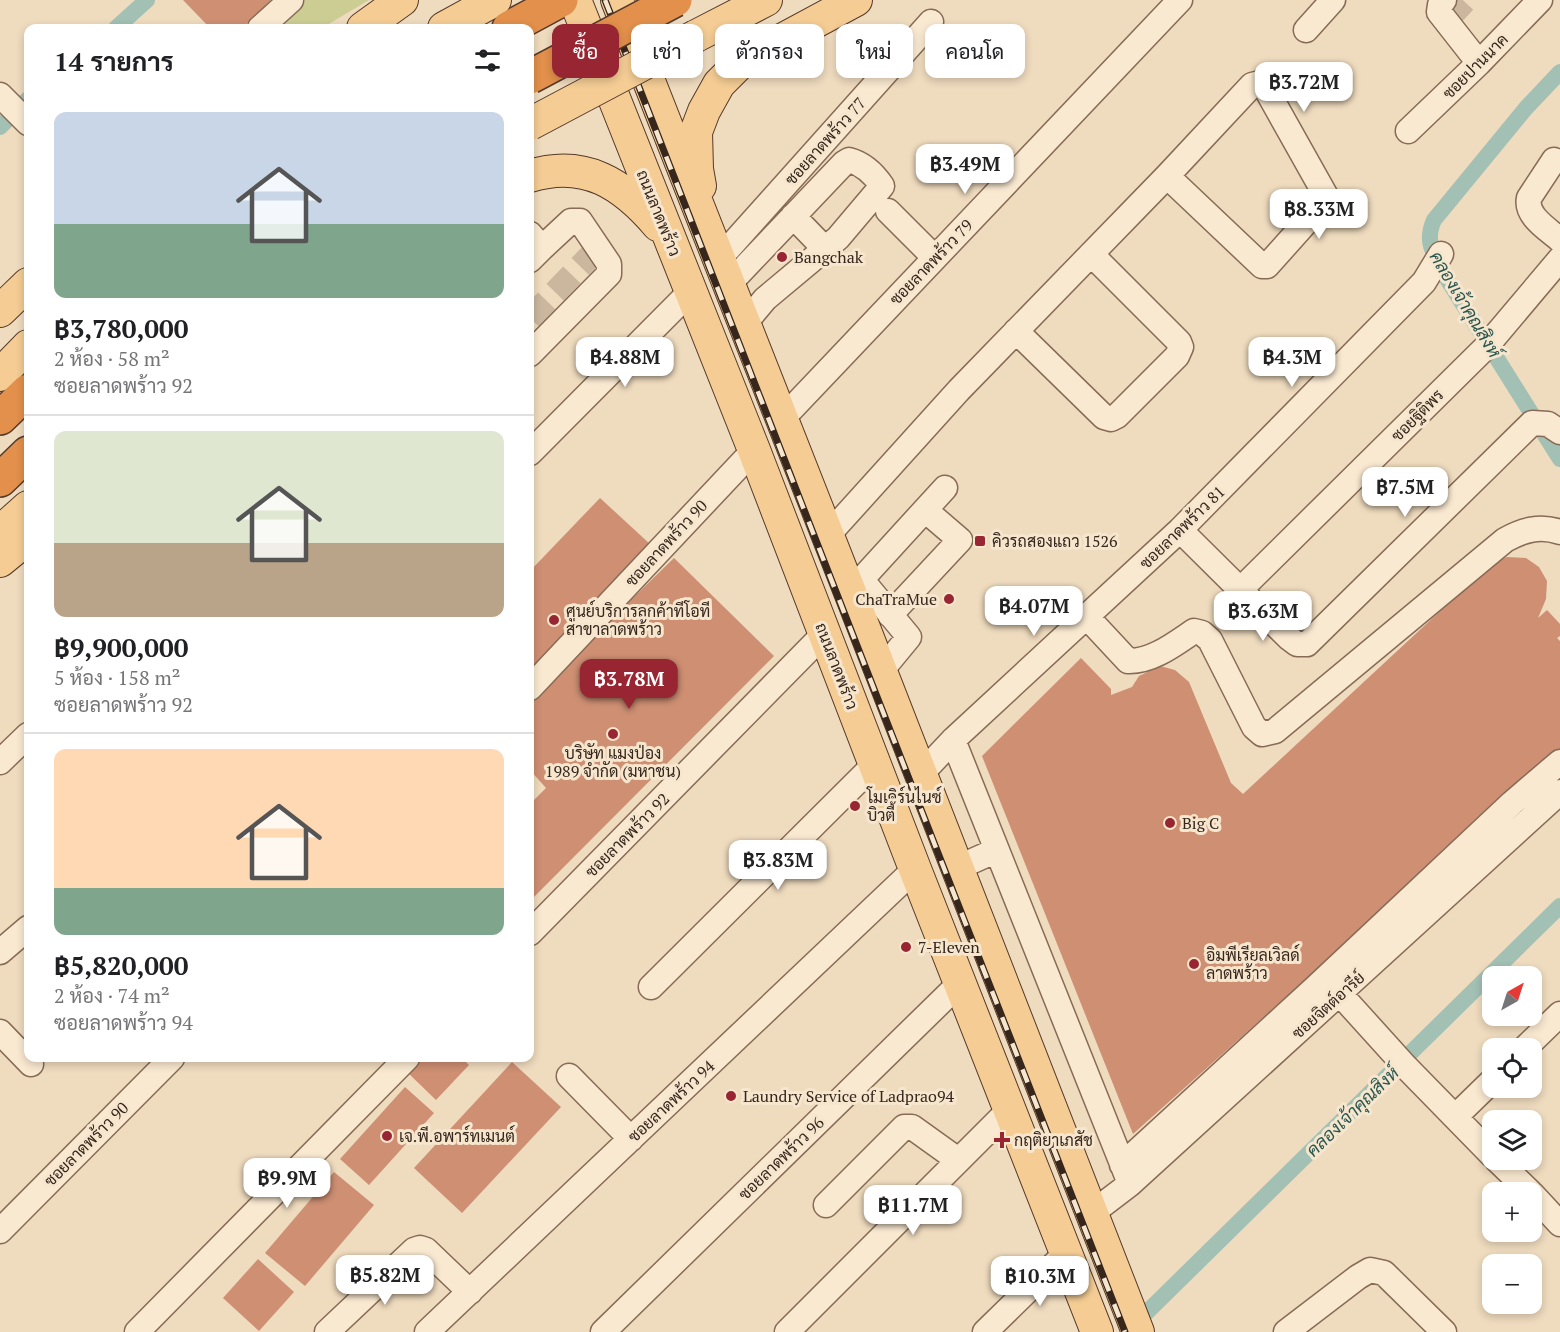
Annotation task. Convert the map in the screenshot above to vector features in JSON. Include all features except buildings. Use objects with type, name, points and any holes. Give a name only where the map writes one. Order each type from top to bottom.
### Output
[{"type":"highway","points":[[534,74],[675,0]]},
{"type":"highway","points":[[520,24],[580,3]]},
{"type":"highway","points":[[0,418],[24,395]]},
{"type":"highway","points":[[0,480],[24,457]]},
{"type":"main road","points":[[369,24],[402,0]]},
{"type":"main road","points":[[451,24],[495,0]]},
{"type":"main road","points":[[617,0],[631,36]]},
{"type":"main road","points":[[534,122],[766,0]]},
{"type":"main road","points":[[856,0],[741,62],[719,84],[704,111],[696,132],[697,170],[745,323],[828,535],[855,585],[880,671],[1138,1332]]},
{"type":"main road","name":"ถนนลาดพร้าว","points":[[580,3],[587,24]]},
{"type":"main road","name":"ถนนลาดพร้าว","points":[[606,78],[754,450],[874,764],[1097,1332]]},
{"type":"main road","points":[[648,78],[726,260]]},
{"type":"main road","points":[[534,175],[562,171],[599,177],[633,198],[668,237]]},
{"type":"main road","points":[[0,311],[24,288]]},
{"type":"main road","points":[[0,375],[24,350]]},
{"type":"main road","points":[[0,532],[24,511]]},
{"type":"main road","points":[[0,561],[24,541]]},
{"type":"street","points":[[264,24],[291,0]]},
{"type":"street","name":"ซอยลาดพร้าว 79","points":[[782,419],[1180,0]]},
{"type":"street","points":[[1306,30],[1333,0]]},
{"type":"street","points":[[1444,0],[1438,12],[1479,63]]},
{"type":"street","name":"ซอยปานนาค","points":[[1408,131],[1540,0]]},
{"type":"street","name":"ซอยลาดพร้าว 77","points":[[726,260],[931,22]]},
{"type":"street","points":[[828,535],[959,390],[1252,85],[1260,83],[1266,88],[1326,196],[1326,200],[1267,266],[1262,267],[1167,176]]},
{"type":"street","points":[[745,323],[765,299],[838,238],[882,186],[876,177],[859,163],[849,160],[793,216],[726,260],[765,299]]},
{"type":"street","points":[[1554,160],[1529,198],[1527,205],[1530,213],[1560,240]]},
{"type":"street","points":[[888,211],[935,258]]},
{"type":"street","points":[[793,216],[825,249]]},
{"type":"street","points":[[534,247],[571,221],[580,221],[609,264],[610,270],[609,274],[534,350]]},
{"type":"street","points":[[1016,331],[1104,417],[1111,419],[1117,416],[1177,356],[1181,347],[1179,342],[1091,254]]},
{"type":"street","name":"ซอยฐิติพร","points":[[1241,589],[1490,343],[1560,259]]},
{"type":"street","name":"ซอยลาดพร้าว 81","points":[[920,775],[953,740],[1180,530],[1356,354],[1424,282],[1437,261]]},
{"type":"street","points":[[534,449],[690,292]]},
{"type":"street","points":[[1180,530],[1288,638],[1298,645],[1307,644],[1547,426]]},
{"type":"street","name":"ซอยลาดพร้าว 90","points":[[534,684],[754,450]]},
{"type":"street","points":[[880,671],[909,638],[890,615],[855,585],[945,488]]},
{"type":"street","points":[[890,615],[960,540],[925,510]]},
{"type":"street","points":[[1087,617],[1128,661],[1141,660],[1167,649],[1194,631],[1202,633],[1210,640],[1254,727],[1262,734],[1275,731],[1505,540],[1520,532],[1536,528],[1560,532]]},
{"type":"street","name":"ซอยลาดพร้าว 92","points":[[534,929],[825,633]]},
{"type":"street","points":[[0,762],[24,739]]},
{"type":"street","points":[[953,740],[1126,1174],[1315,988],[1503,811],[1560,762]]},
{"type":"street","points":[[651,987],[874,764]]},
{"type":"street","name":"ซอยจิตต์อารีย์","points":[[1092,1213],[1126,1174],[1340,994],[1560,792]]},
{"type":"street","points":[[957,868],[997,850]]},
{"type":"street","name":"ซอยลาดพร้าว 94","points":[[427,1332],[915,869]]},
{"type":"street","points":[[0,952],[24,931]]},
{"type":"street","name":"ซอยลาดพร้าว 96","points":[[603,1332],[960,983]]},
{"type":"street","points":[[1340,994],[1482,1145]]},
{"type":"street","points":[[1535,1038],[1560,1014]]},
{"type":"street","points":[[0,1032],[24,1057]]},
{"type":"street","name":"ซอยลาดพร้าว 90","points":[[0,1231],[168,1062]]},
{"type":"street","points":[[137,1332],[403,1062]]},
{"type":"street","points":[[569,1076],[631,1139]]},
{"type":"street","points":[[1455,1117],[1482,1091]]},
{"type":"street","points":[[787,1332],[1010,1110]]},
{"type":"street","points":[[826,1205],[904,1127],[912,1127],[958,1160]]},
{"type":"street","points":[[1507,1170],[1520,1182]]},
{"type":"street","points":[[1542,1202],[1558,1216]]},
{"type":"street","points":[[327,1332],[414,1250],[420,1248],[426,1250],[470,1292]]},
{"type":"street","points":[[985,1332],[1066,1253]]},
{"type":"street","points":[[1286,1332],[1370,1270],[1384,1273],[1444,1332]]},
{"type":"green space","points":[[305,0],[369,0],[329,24],[284,24]]},
{"type":"waterway","points":[[120,24],[147,0]]},
{"type":"waterway","name":"คลองเจ้าคุณสิงห์","points":[[1560,72],[1526,108],[1434,220],[1430,235],[1434,254],[1444,274],[1560,459]]},
{"type":"waterway","points":[[0,127],[24,103]]},
{"type":"waterway","name":"คลองเจ้าคุณสิงห์","points":[[1144,1315],[1560,906]]},
{"type":"tunnel","points":[[1448,19],[1466,0]]},
{"type":"tunnel","points":[[534,314],[598,248]]},
{"type":"railway","points":[[605,0],[1125,1332]]},
{"type":"place","name":"Bangchak","points":[[782,257]]},
{"type":"place","name":"คิวรถสองแถว 1526","points":[[980,541]]},
{"type":"place","name":"ChaTraMue","points":[[949,599]]},
{"type":"place","name":"ศูนย์บริการลูกค้าทีโอที สาขาลาดพร้าว","points":[[554,620]]},
{"type":"place","name":"บริษัท แมงป่อง 1989 จำกัด (มหาชน)","points":[[613,734]]},
{"type":"place","name":"โมเดิร์นไนซ์ บิวตี้","points":[[855,806]]},
{"type":"place","name":"Big C","points":[[1170,823]]},
{"type":"place","name":"7-Eleven","points":[[906,947]]},
{"type":"place","name":"อิมพีเรียลเวิลด์ ลาดพร้าว","points":[[1194,964]]},
{"type":"place","name":"Laundry Service of Ladprao94","points":[[731,1096]]},
{"type":"place","name":"เจ.พี.อพาร์ทเมนต์","points":[[387,1136]]},
{"type":"place","name":"กฤติยาเภสัช","points":[[1002,1140]]}]
